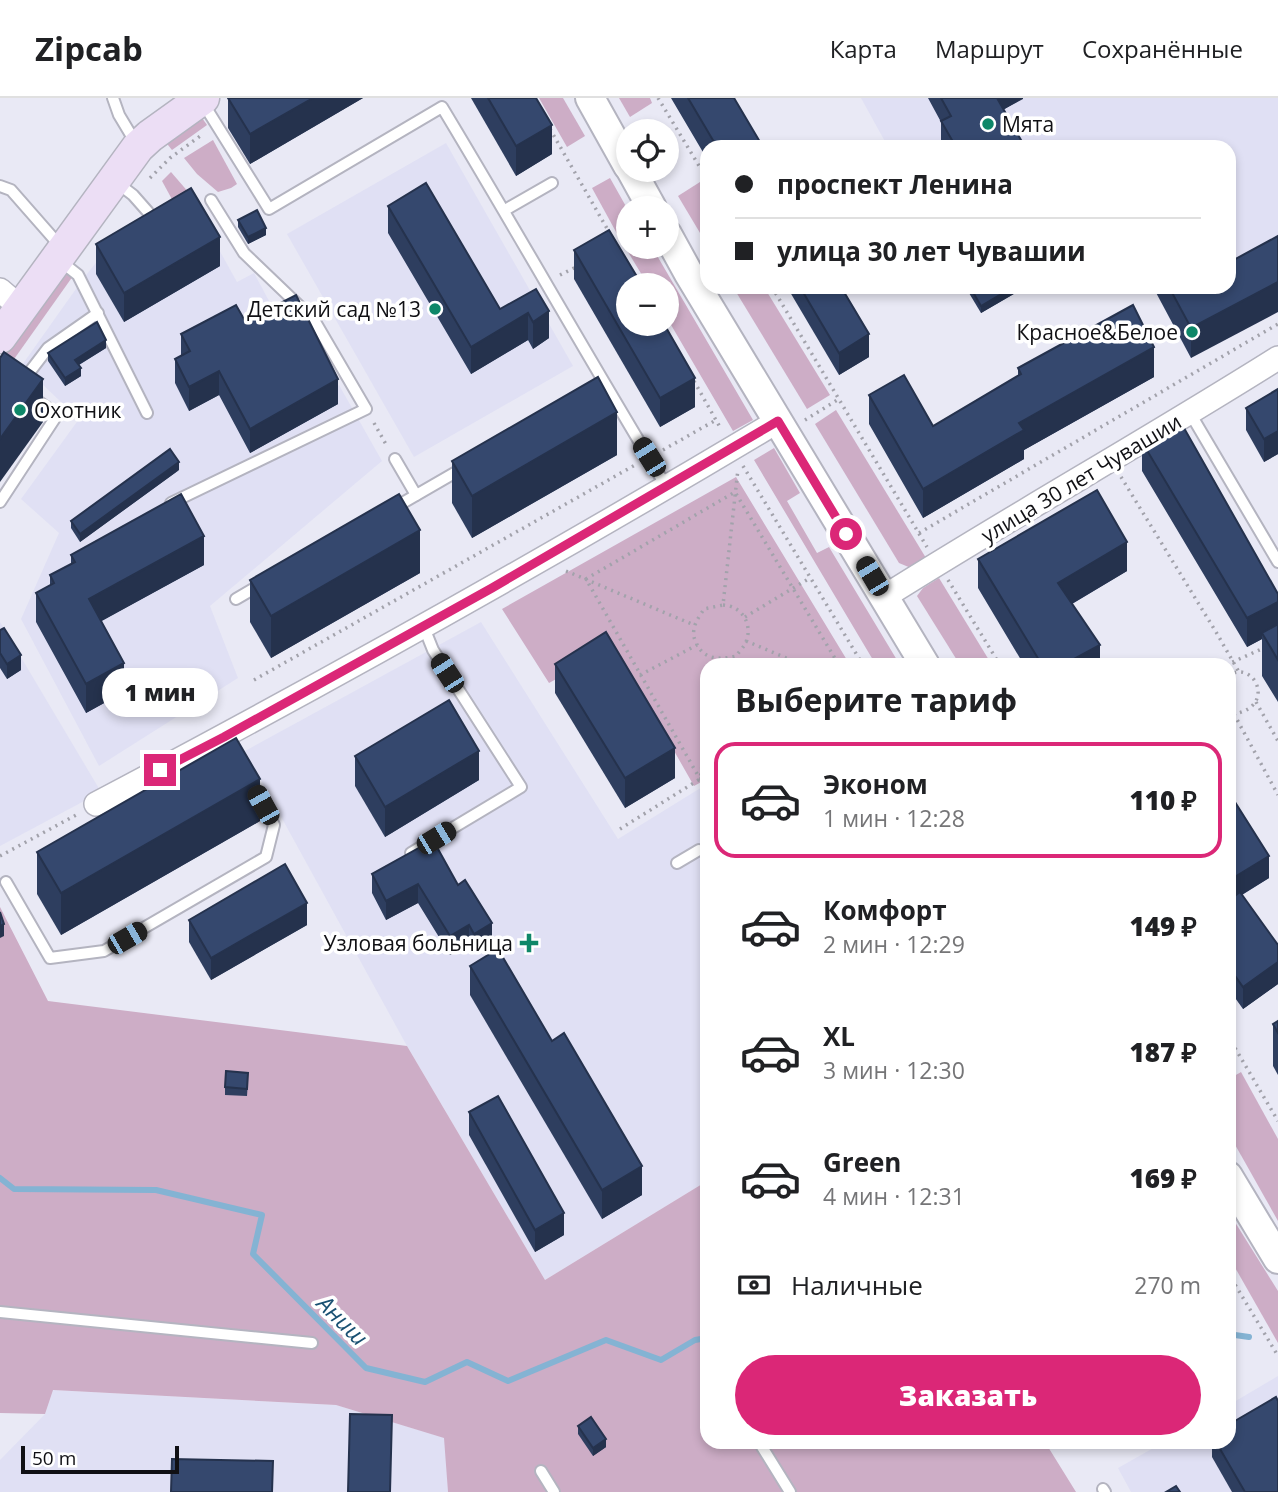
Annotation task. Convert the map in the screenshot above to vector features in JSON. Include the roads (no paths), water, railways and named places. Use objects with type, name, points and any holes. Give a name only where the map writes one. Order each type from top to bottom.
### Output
[{"type":"main road","points":[[0,337],[10,299],[60,254],[125,164],[150,136],[202,99]]},
{"type":"street","points":[[590,98],[616,145]]},
{"type":"street","points":[[679,254],[700,290]]},
{"type":"street","points":[[703,294],[921,658]]},
{"type":"street","name":"улица 30 лет Чувашии","points":[[884,597],[1278,358]]},
{"type":"street","points":[[96,804],[227,742],[423,625],[527,568],[778,421]]},
{"type":"street","points":[[1236,1189],[1278,1259]]},
{"type":"lane","points":[[113,98],[119,115],[125,164],[133,195],[148,212]]},
{"type":"lane","points":[[202,99],[269,209],[442,107],[505,210],[605,387],[666,486]]},
{"type":"lane","points":[[505,210],[552,183]]},
{"type":"lane","points":[[0,186],[11,190],[78,275],[147,413]]},
{"type":"lane","points":[[158,510],[366,409],[314,320],[244,253],[211,200]]},
{"type":"lane","points":[[0,502],[57,415],[16,385],[48,348],[98,313]]},
{"type":"lane","points":[[593,393],[605,387]]},
{"type":"lane","points":[[1191,413],[1278,562]]},
{"type":"lane","points":[[395,459],[416,495]]},
{"type":"lane","points":[[381,515],[475,461]]},
{"type":"lane","points":[[236,599],[265,582]]},
{"type":"lane","points":[[407,856],[521,787],[433,650],[423,625]]},
{"type":"lane","points":[[6,882],[50,958],[104,951],[266,856],[274,825],[249,780]]},
{"type":"lane","points":[[677,863],[699,850]]},
{"type":"lane","points":[[0,1312],[312,1343]]},
{"type":"lane","points":[[763,1449],[790,1492]]},
{"type":"lane","points":[[541,1471],[554,1492]]},
{"type":"waterway","name":"Аниш","points":[[0,1178],[14,1189],[156,1190],[262,1215],[253,1254],[366,1368],[425,1382],[467,1362],[508,1381],[606,1340],[661,1360],[700,1339]]},
{"type":"waterway","name":"Аниш","points":[[1236,1335],[1249,1337]]},
{"type":"place","name":"Мята","points":[[988,124]]},
{"type":"place","name":"Детский сад №13","points":[[435,309]]},
{"type":"place","name":"Красное&Белое","points":[[1192,332]]},
{"type":"place","name":"Охотник","points":[[20,410]]},
{"type":"place","name":"Узловая больница","points":[[529,943]]}]
